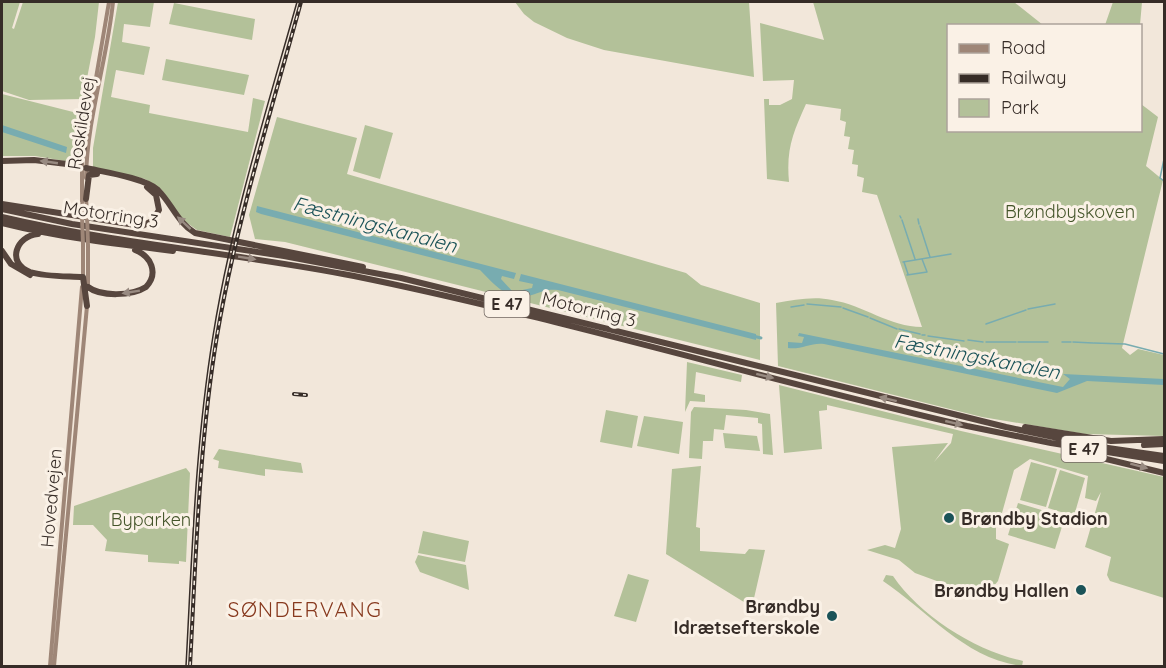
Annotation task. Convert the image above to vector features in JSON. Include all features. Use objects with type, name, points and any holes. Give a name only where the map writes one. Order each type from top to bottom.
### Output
[{"type":"highway","points":[[2,161],[34,160],[75,165],[80,163],[84,147]]},
{"type":"highway","points":[[84,171],[139,181],[156,188],[182,223],[201,234],[328,258],[401,278]]},
{"type":"highway","points":[[2,204],[132,226],[147,225],[159,210],[156,195],[146,187],[96,174],[89,176],[86,199]]},
{"type":"highway","name":"Motorring 3","points":[[2,209],[72,224],[274,255],[401,278],[926,408],[1052,437],[1164,456]]},
{"type":"highway","name":"Motorring 3","points":[[2,217],[71,231],[334,273],[458,298],[1004,434],[1164,461]]},
{"type":"highway","points":[[2,223],[53,235],[120,246],[209,252]]},
{"type":"highway","points":[[53,235],[36,234],[22,239],[15,251],[18,261],[25,269],[37,274],[84,282],[94,291],[124,293],[141,290],[150,282],[153,270],[148,258],[140,252],[120,246]]},
{"type":"highway","points":[[2,251],[11,264],[27,274],[84,282]]},
{"type":"highway","points":[[84,282],[87,306]]},
{"type":"highway","points":[[926,408],[1111,441],[1164,439]]},
{"type":"highway","points":[[1004,434],[1164,473]]},
{"type":"highway","points":[[1052,437],[1126,445],[1164,444]]},
{"type":"main road","name":"Roskildevej","points":[[79,331],[84,282],[84,147],[109,2]]},
{"type":"main road","name":"Roskildevej","points":[[84,214],[86,199],[84,171],[107,51],[113,2]]},
{"type":"main road","name":"Roskildevej","points":[[79,393],[87,306],[84,282],[85,245]]},
{"type":"main road","name":"Hovedvejen","points":[[52,666],[79,331]]},
{"type":"main road","name":"Hovedvejen","points":[[52,666],[79,393]]},
{"type":"green space","points":[[2,2],[20,2],[12,28],[14,29],[23,2],[99,2],[83,99],[29,100],[2,91]]},
{"type":"green space","points":[[118,2],[154,2],[150,27],[124,24],[122,42],[150,47],[144,75],[116,70],[111,97],[150,105],[149,113],[248,132],[253,98],[265,101],[230,237],[197,230],[180,218],[162,190],[145,179],[93,167],[93,148]]},
{"type":"green space","points":[[515,2],[749,2],[754,77],[604,50],[567,38],[534,22]]},
{"type":"green space","name":"Brøndbyskoven","points":[[813,2],[1014,2],[1042,24],[947,24],[947,132],[1142,132],[1142,105],[1158,117],[1146,166],[1163,180],[1122,348],[1130,355],[1138,349],[1164,355],[1164,436],[1085,434],[982,417],[778,366],[776,303],[811,298],[832,300],[855,306],[888,320],[922,327],[877,195],[862,192],[864,178],[857,176],[858,165],[852,164],[854,150],[848,149],[850,137],[844,136],[846,122],[840,120],[841,109],[806,104],[792,142],[789,182],[767,179],[764,99],[769,99],[769,105],[780,105],[792,99],[794,80],[763,81],[760,23],[824,40]]},
{"type":"green space","points":[[1113,2],[1142,2],[1140,24],[1105,24]]},
{"type":"green space","points":[[174,3],[255,19],[252,40],[169,24]]},
{"type":"green space","points":[[166,59],[249,75],[244,95],[162,80]]},
{"type":"green space","points":[[2,94],[85,115],[77,163],[35,156],[2,156]]},
{"type":"green space","points":[[277,117],[357,138],[347,174],[686,273],[701,285],[760,303],[760,360],[285,242],[255,239],[249,215]]},
{"type":"green space","points":[[365,125],[393,133],[380,179],[353,171]]},
{"type":"green space","points":[[687,362],[742,375],[741,382],[696,372],[694,393],[705,395],[705,402],[690,401],[685,412]]},
{"type":"green space","points":[[779,385],[961,431],[1164,477],[1164,598],[1110,581],[1107,575],[1111,557],[1085,547],[1101,492],[1096,501],[1085,498],[1088,476],[1030,459],[1014,470],[1002,513],[996,524],[996,539],[1009,544],[998,581],[989,592],[972,594],[915,573],[899,560],[867,550],[885,545],[895,548],[901,529],[892,447],[948,443],[934,462],[951,443],[953,434],[827,405],[827,410],[819,411],[822,449],[784,453]]},
{"type":"green space","points":[[694,407],[770,414],[773,455],[763,454],[762,424],[758,423],[758,418],[726,415],[724,430],[714,429],[713,441],[703,441],[702,459],[689,458],[691,412]]},
{"type":"green space","points":[[606,410],[638,416],[632,448],[600,442]]},
{"type":"green space","points":[[644,416],[683,422],[679,454],[637,446]]},
{"type":"green space","points":[[723,433],[757,436],[760,451],[725,448]]},
{"type":"green space","points":[[219,449],[301,463],[303,473],[265,469],[265,476],[218,468],[219,461],[213,459]]},
{"type":"green space","points":[[1031,462],[1057,469],[1046,507],[1020,500]]},
{"type":"green space","points":[[701,466],[696,527],[700,528],[700,551],[745,554],[749,549],[765,550],[752,607],[666,554],[672,469]]},
{"type":"green space","name":"Byparken","points":[[186,468],[190,473],[186,562],[179,561],[179,564],[148,562],[148,555],[105,551],[107,540],[93,525],[73,525],[74,506]]},
{"type":"green space","points":[[1060,470],[1085,478],[1074,516],[1048,508]]},
{"type":"green space","points":[[1018,503],[1065,517],[1055,549],[1008,535]]},
{"type":"green space","points":[[423,531],[469,541],[465,562],[418,553]]},
{"type":"green space","points":[[418,555],[466,565],[469,590],[420,572],[415,562]]},
{"type":"green space","points":[[628,574],[649,580],[636,622],[614,616]]},
{"type":"green space","points":[[886,575],[893,576],[918,605],[951,630],[987,649],[1023,661],[1022,666],[1002,662],[965,644],[883,581]]},
{"type":"water","points":[[2,125],[67,147],[66,153],[2,132]]},
{"type":"water","points":[[257,206],[516,273],[514,279],[502,276],[501,279],[513,292],[532,288],[533,284],[519,281],[521,274],[756,334],[756,340],[558,290],[546,290],[518,297],[499,288],[480,270],[261,214],[256,212]]},
{"type":"water","points":[[799,333],[1063,387],[1070,379],[1063,374],[1164,379],[1164,385],[1087,381],[1057,393],[824,344],[788,348],[788,342],[802,343],[804,337],[798,336]]},
{"type":"waterway","points":[[1164,159],[1160,178],[1164,181]]},
{"type":"waterway","points":[[918,219],[919,224]]},
{"type":"waterway","points":[[902,220],[915,259]]},
{"type":"waterway","points":[[920,226],[930,257]]},
{"type":"waterway","points":[[903,262],[951,254]]},
{"type":"waterway","points":[[907,275],[927,272],[922,259]]},
{"type":"waterway","points":[[904,262],[908,274]]},
{"type":"waterway","points":[[807,304],[841,307]]},
{"type":"waterway","points":[[1028,309],[1055,304]]},
{"type":"waterway","points":[[791,307],[804,305]]},
{"type":"waterway","points":[[843,308],[868,317]]},
{"type":"waterway","points":[[986,324],[1026,310]]},
{"type":"waterway","points":[[870,318],[897,329]]},
{"type":"waterway","points":[[899,329],[920,334]]},
{"type":"waterway","name":"Fæstningskanalen","points":[[753,336],[761,338]]},
{"type":"waterway","points":[[928,336],[964,341]]},
{"type":"waterway","points":[[968,340],[983,342]]},
{"type":"waterway","points":[[986,342],[1016,342]]},
{"type":"waterway","points":[[1018,342],[1048,342]]},
{"type":"waterway","points":[[1062,342],[1071,342]]},
{"type":"waterway","points":[[1073,342],[1093,343]]},
{"type":"waterway","points":[[1094,343],[1125,344],[1164,354]]},
{"type":"tram line","points":[[186,666],[198,460],[213,336],[239,210],[297,2]]},
{"type":"railway","points":[[190,666],[202,459],[217,336],[244,210],[301,2]]},
{"type":"railway","points":[[294,394],[306,395]]},
{"type":"place","name":"Brøndby Stadion","points":[[949,518]]},
{"type":"place","name":"Brøndby Hallen","points":[[1081,590]]},
{"type":"place","name":"Brøndby Idrætsefterskole","points":[[832,616]]},
{"type":"district","name":"SØNDERVANG","points":[[305,609]]}]
